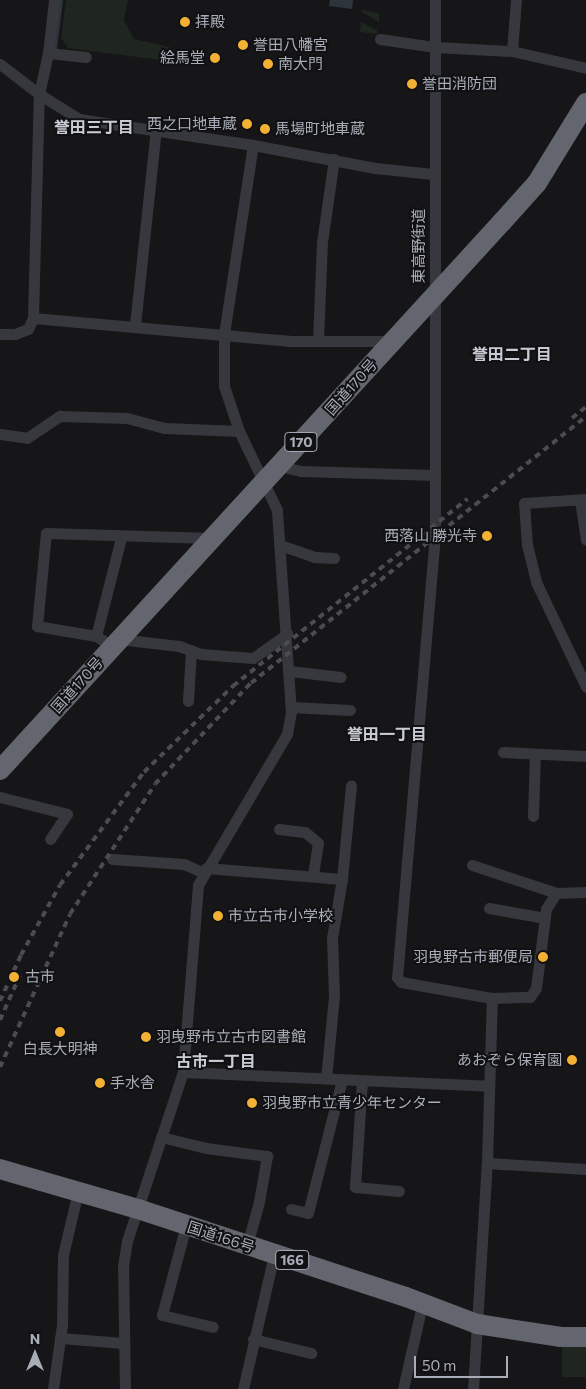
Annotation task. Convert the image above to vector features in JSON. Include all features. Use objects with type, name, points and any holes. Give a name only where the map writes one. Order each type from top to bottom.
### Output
[{"type":"highway","name":"国道170号","points":[[0,770],[109,640],[212,538],[265,482],[537,183],[586,102]]},
{"type":"highway","name":"国道166号","points":[[0,1169],[138,1209],[477,1324],[561,1337],[586,1337]]},
{"type":"street","points":[[0,334],[15,334],[28,329],[33,318],[39,94],[48,53],[54,0]]},
{"type":"street","name":"東高野街道","points":[[435,0],[433,174],[435,535],[397,977],[401,982],[492,998],[530,998],[536,988],[545,918]]},
{"type":"street","points":[[512,51],[516,0]]},
{"type":"street","points":[[380,39],[435,47],[512,51],[586,68]]},
{"type":"street","points":[[48,53],[86,56]]},
{"type":"street","points":[[0,64],[39,94],[79,119],[253,145],[375,168],[433,174]]},
{"type":"street","points":[[135,326],[156,130]]},
{"type":"street","points":[[125,1389],[122,1266],[138,1209],[183,1072],[198,885],[288,734],[291,707],[277,510],[239,431],[224,386],[224,334],[253,145]]},
{"type":"street","points":[[318,341],[322,242],[334,159]]},
{"type":"street","points":[[33,318],[318,341],[392,341]]},
{"type":"street","points":[[0,434],[26,438],[60,416],[127,418],[165,428],[239,431]]},
{"type":"street","points":[[279,466],[301,471],[435,475]]},
{"type":"street","points":[[586,540],[583,499],[524,503],[527,545],[536,582],[586,687]]},
{"type":"street","points":[[212,538],[126,535],[121,538],[46,533],[37,626],[109,640],[179,646],[192,650],[254,658],[287,634]]},
{"type":"street","points":[[109,640],[121,538]]},
{"type":"street","points":[[280,545],[314,557],[334,558]]},
{"type":"street","points":[[188,701],[192,650]]},
{"type":"street","points":[[574,661],[586,657]]},
{"type":"street","points":[[290,672],[341,677]]},
{"type":"street","points":[[291,707],[350,710]]},
{"type":"street","points":[[503,752],[586,756]]},
{"type":"street","points":[[533,816],[535,754]]},
{"type":"street","points":[[326,1079],[334,996],[332,938],[342,879],[350,785]]},
{"type":"street","points":[[0,797],[66,814],[50,839]]},
{"type":"street","points":[[279,829],[305,832],[318,843],[313,876]]},
{"type":"street","points":[[112,859],[184,864],[205,871],[342,879]]},
{"type":"street","points":[[472,865],[556,893],[586,892]]},
{"type":"street","points":[[489,908],[545,918],[546,909],[556,893]]},
{"type":"street","points":[[473,1389],[487,1163],[492,998]]},
{"type":"street","points":[[183,1072],[488,1086]]},
{"type":"street","points":[[291,1209],[308,1214],[342,1080]]},
{"type":"street","points":[[362,1081],[355,1187],[399,1190]]},
{"type":"street","points":[[162,1137],[206,1148],[267,1156],[259,1202],[247,1245]]},
{"type":"street","points":[[487,1163],[586,1169]]},
{"type":"street","points":[[53,1389],[60,1338],[63,1255],[78,1191]]},
{"type":"street","points":[[186,1225],[162,1315],[213,1327]]},
{"type":"street","points":[[243,1389],[274,1254]]},
{"type":"street","points":[[403,1389],[422,1305]]},
{"type":"street","points":[[60,1338],[123,1343]]},
{"type":"street","points":[[253,1339],[310,1353]]},
{"type":"shaded area","points":[[66,0],[128,0],[124,20],[134,39],[169,47],[172,49],[171,58],[168,61],[68,48],[61,38]]},
{"type":"shaded area","points":[[330,0],[353,0],[352,9],[329,6]]},
{"type":"shaded area","points":[[362,10],[379,13],[379,22],[362,12]]},
{"type":"shaded area","points":[[361,22],[377,30],[377,34],[360,32]]},
{"type":"shaded area","points":[[562,1341],[586,1341],[586,1377],[562,1377]]},
{"type":"waterway","points":[[55,49],[61,0]]},
{"type":"railway","points":[[572,418],[586,407]]},
{"type":"railway","points":[[0,1067],[70,914],[155,784],[251,683],[586,417]]},
{"type":"railway","points":[[0,1001],[21,955],[60,885],[144,772],[233,686],[467,499]]},
{"type":"railway","points":[[0,1020],[20,975]]},
{"type":"place","name":"拝殿","points":[[185,22]]},
{"type":"place","name":"誉田八幡宮","points":[[243,45]]},
{"type":"place","name":"絵馬堂","points":[[215,58]]},
{"type":"place","name":"南大門","points":[[268,64]]},
{"type":"place","name":"誉田消防団","points":[[412,84]]},
{"type":"place","name":"西之口地車蔵","points":[[247,124]]},
{"type":"place","name":"馬場町地車蔵","points":[[265,129]]},
{"type":"place","name":"西落山 勝光寺","points":[[487,536]]},
{"type":"place","name":"市立古市小学校","points":[[218,916]]},
{"type":"place","name":"羽曳野古市郵便局","points":[[543,957]]},
{"type":"place","name":"古市","points":[[14,977]]},
{"type":"place","name":"白長大明神","points":[[60,1032]]},
{"type":"place","name":"羽曳野市立古市図書館","points":[[146,1037]]},
{"type":"place","name":"あおぞら保育園","points":[[572,1060]]},
{"type":"place","name":"手水舎","points":[[100,1083]]},
{"type":"place","name":"羽曳野市立青少年センター","points":[[252,1103]]},
{"type":"district","name":"誉田三丁目","points":[[94,127]]},
{"type":"district","name":"誉田二丁目","points":[[512,354]]},
{"type":"district","name":"誉田一丁目","points":[[387,734]]},
{"type":"district","name":"古市一丁目","points":[[216,1061]]}]
